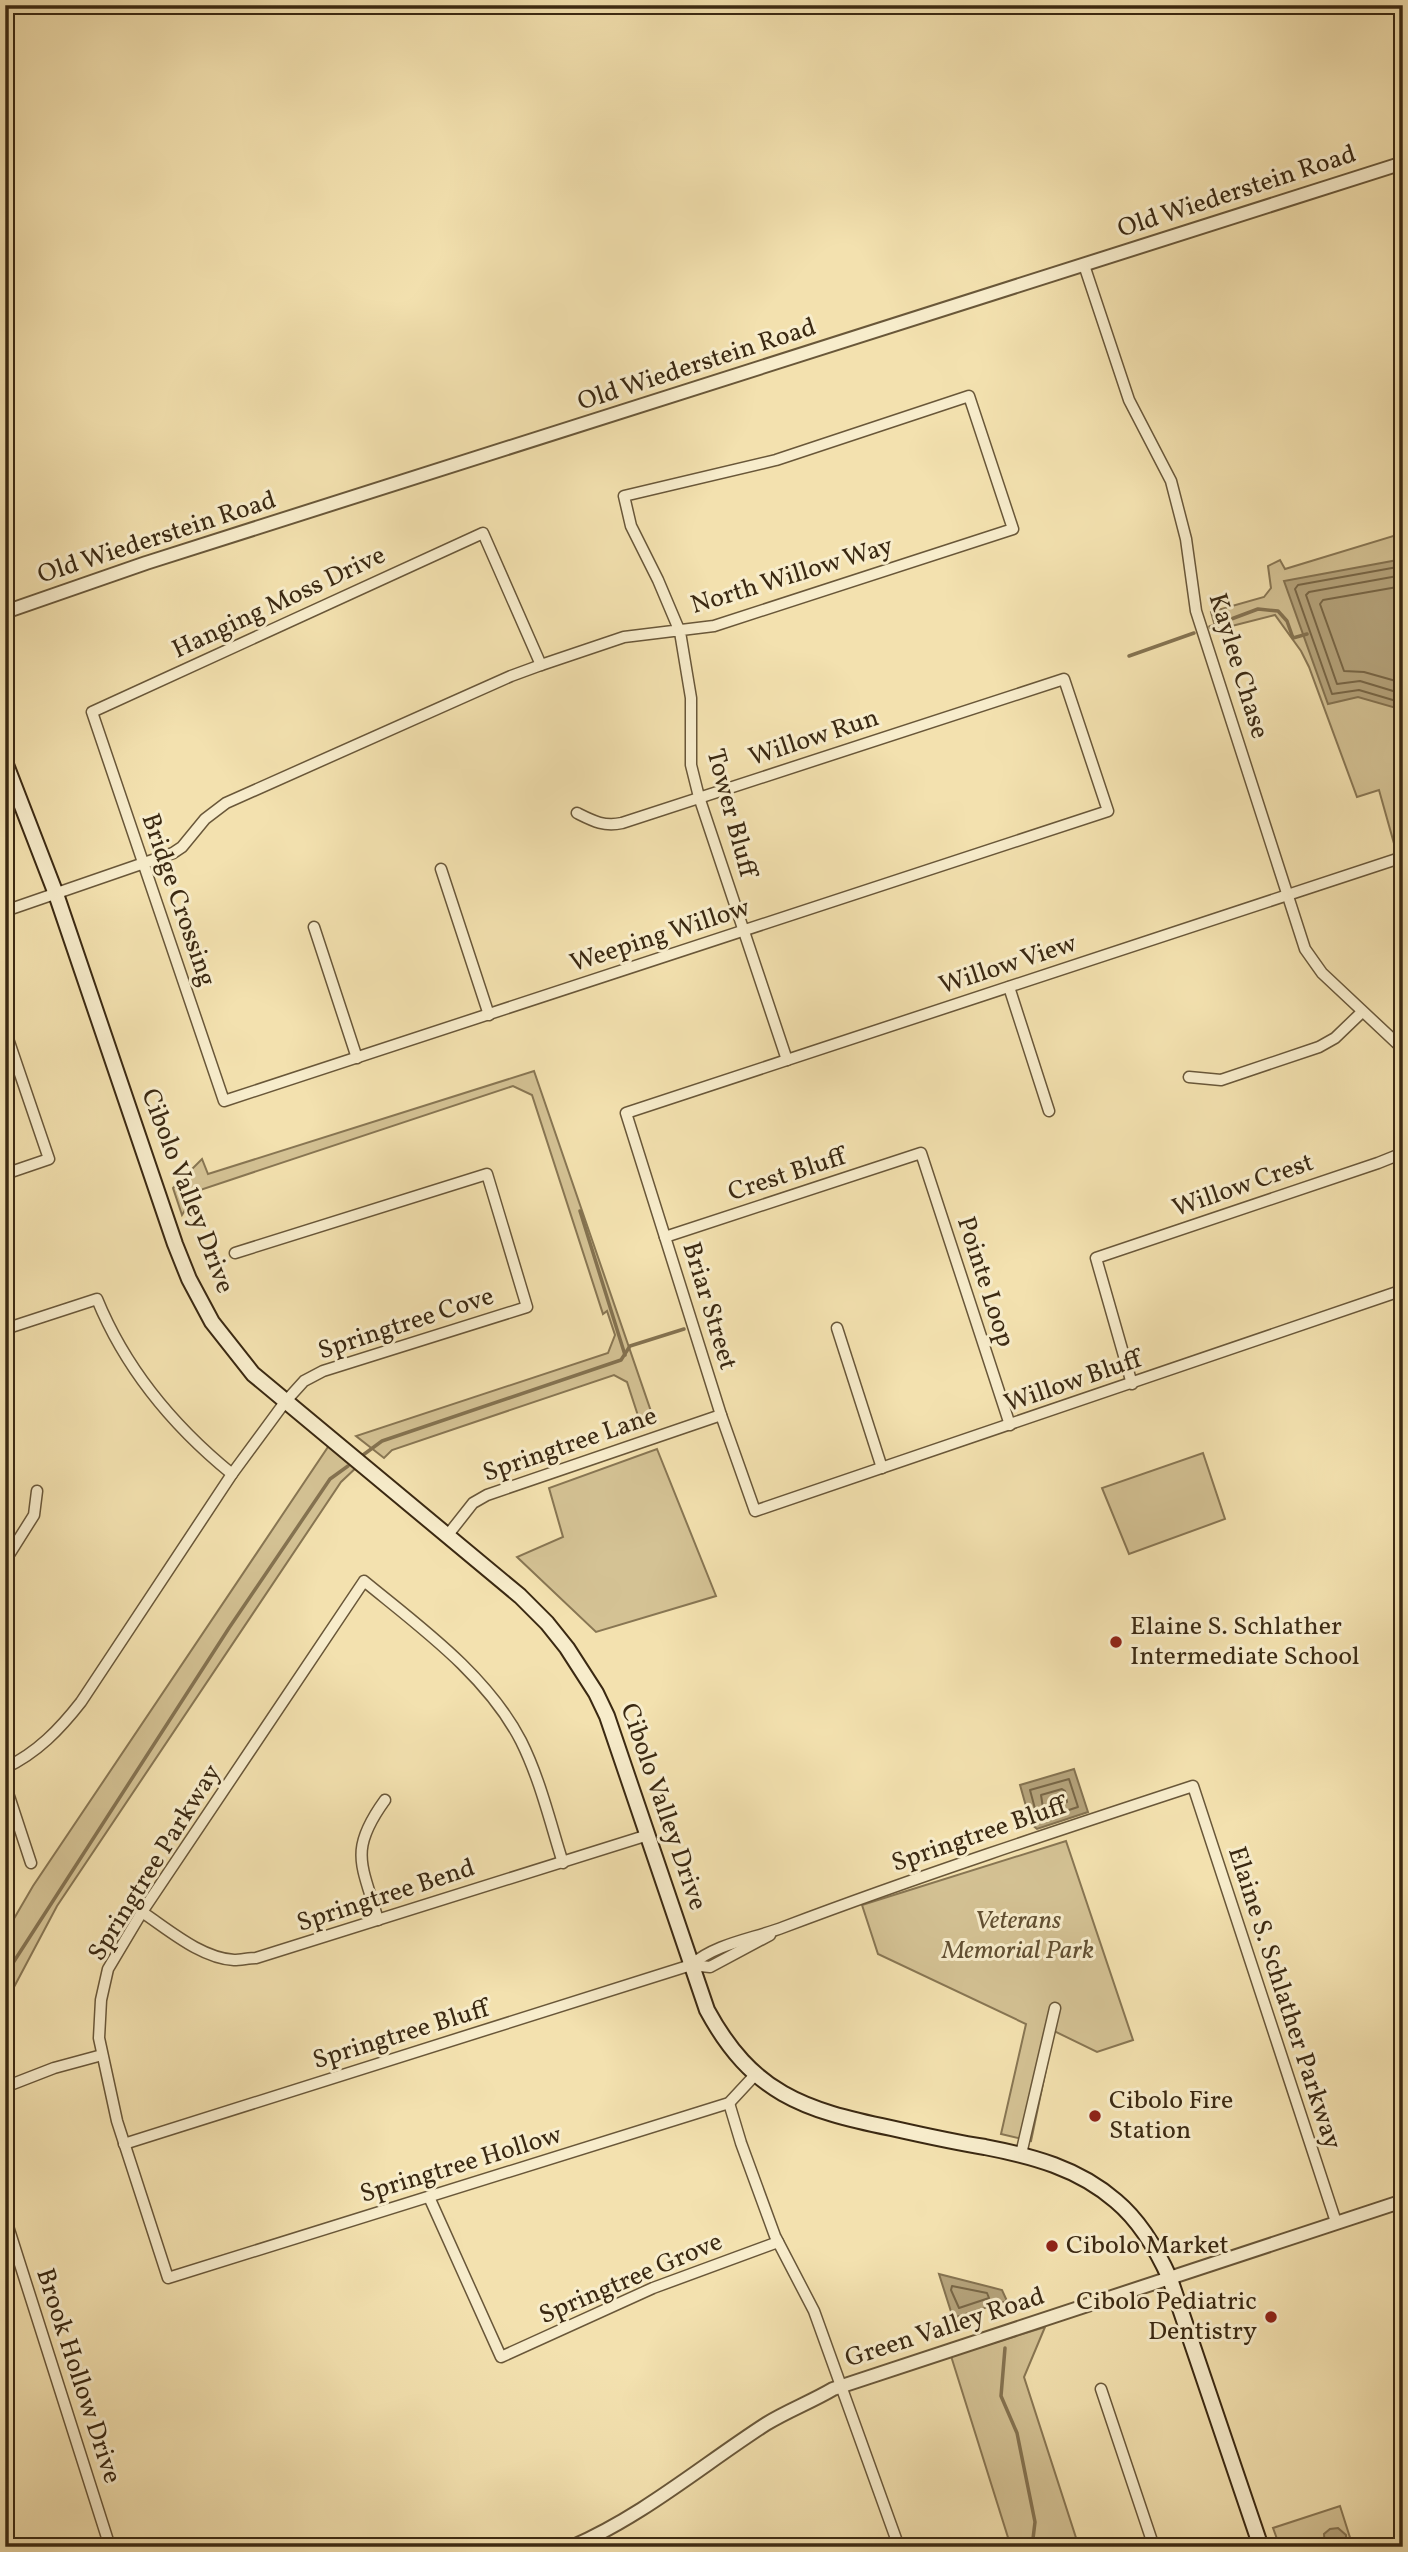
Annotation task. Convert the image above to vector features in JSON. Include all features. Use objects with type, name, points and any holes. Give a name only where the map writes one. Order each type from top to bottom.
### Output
[{"type":"main road","name":"Cibolo Valley Drive","points":[[5,762],[56,894],[189,1279],[212,1322],[253,1374],[529,1605],[547,1623],[583,1670],[616,1738],[707,2010],[718,2030],[755,2075],[786,2097],[813,2110],[845,2119],[1021,2154],[1056,2165],[1077,2175],[1118,2202],[1156,2249],[1170,2279],[1261,2547]]},
{"type":"street","name":"Old Wiederstein Road","points":[[5,612],[146,563],[1403,163]]},
{"type":"street","name":"Kaylee Chase","points":[[1084,265],[1129,400],[1171,481],[1184,528],[1199,621],[1306,948],[1313,962],[1403,1049]]},
{"type":"street","name":"North Willow Way","points":[[5,911],[173,853],[226,803],[511,676],[624,637],[714,626],[1013,529],[970,396],[776,460],[624,496]]},
{"type":"street","name":"Tower Bluff","points":[[624,496],[632,526],[680,632],[691,698],[691,765],[699,797],[787,1060]]},
{"type":"street","name":"Hanging Moss Drive","points":[[92,712],[483,533],[541,665]]},
{"type":"street","name":"Willow Run","points":[[577,813],[596,823],[611,825],[1064,679],[1108,811]]},
{"type":"street","name":"Bridge Crossing","points":[[92,712],[225,1101]]},
{"type":"street","name":"Weeping Willow","points":[[225,1101],[1108,811]]},
{"type":"street","name":"Willow View","points":[[626,1113],[1403,857]]},
{"type":"street","points":[[441,869],[489,1015]]},
{"type":"street","points":[[314,927],[357,1058]]},
{"type":"street","points":[[1009,987],[1049,1111]]},
{"type":"street","points":[[1189,1077],[1220,1080],[1310,1051],[1335,1038],[1362,1012]]},
{"type":"street","points":[[5,1030],[49,1159],[5,1174]]},
{"type":"street","name":"Briar Street","points":[[626,1113],[721,1415],[755,1511]]},
{"type":"street","name":"Crest Bluff","points":[[665,1237],[921,1153]]},
{"type":"street","name":"Pointe Loop","points":[[921,1153],[1010,1425]]},
{"type":"street","name":"Willow Crest","points":[[1132,1384],[1096,1258],[1403,1153]]},
{"type":"street","name":"Springtree Cove","points":[[5,1768],[30,1755],[64,1724],[81,1702],[232,1474],[285,1402],[304,1381],[323,1371],[527,1307],[487,1174],[235,1254]]},
{"type":"street","name":"Willow Bluff","points":[[755,1511],[1403,1290]]},
{"type":"street","points":[[5,1329],[97,1300],[125,1355],[162,1407],[199,1447],[232,1474]]},
{"type":"street","points":[[837,1328],[882,1468]]},
{"type":"street","name":"Springtree Lane","points":[[447,1536],[473,1503],[487,1495],[721,1415]]},
{"type":"street","points":[[5,1561],[34,1515],[37,1491]]},
{"type":"street","name":"Springtree Parkway","points":[[168,2278],[124,2144],[102,2055],[100,2017],[108,1969],[142,1912],[363,1581],[465,1667],[499,1705],[522,1744],[563,1863]]},
{"type":"street","points":[[5,1784],[32,1863]]},
{"type":"street","name":"Springtree Bluff","points":[[124,2144],[691,1965],[710,1968],[760,1943],[780,1929],[852,1900],[1193,1786]]},
{"type":"street","name":"Elaine S. Schlather Parkway","points":[[1193,1786],[1336,2222]]},
{"type":"street","points":[[378,1920],[363,1867],[361,1846],[369,1824],[385,1800]]},
{"type":"street","name":"Springtree Bend","points":[[142,1912],[202,1951],[234,1960],[281,1951],[648,1835]]},
{"type":"street","points":[[1021,2154],[1055,2008]]},
{"type":"street","points":[[5,2087],[54,2068],[102,2055]]},
{"type":"street","name":"Springtree Hollow","points":[[168,2278],[729,2103],[755,2075]]},
{"type":"street","points":[[729,2103],[778,2242],[814,2311],[899,2547]]},
{"type":"street","name":"Springtree Grove","points":[[429,2197],[482,2309],[501,2357],[653,2288],[778,2242]]},
{"type":"street","name":"Green Valley Road","points":[[571,2547],[657,2501],[768,2423],[841,2386],[1403,2201]]},
{"type":"street","name":"Brook Hollow Drive","points":[[5,2217],[110,2547]]},
{"type":"street","points":[[1101,2389],[1154,2547]]},
{"type":"green space","points":[[1403,533],[1403,845],[1395,847],[1379,790],[1357,797],[1309,667],[1275,615],[1216,630],[1211,612],[1264,597],[1271,588],[1268,566],[1280,560],[1285,569]]},
{"type":"green space","points":[[534,1071],[655,1423],[642,1428],[627,1382],[614,1375],[392,1450],[384,1458],[356,1436],[608,1353],[615,1335],[607,1311],[603,1314],[532,1095],[513,1086],[197,1191],[182,1215],[173,1188],[202,1159],[208,1174]]},
{"type":"green space","points":[[332,1441],[360,1464],[341,1482],[57,1906],[5,2004],[5,1934],[33,1886]]},
{"type":"green space","points":[[657,1449],[716,1596],[596,1632],[517,1557],[563,1537],[549,1488]]},
{"type":"green space","points":[[1203,1453],[1225,1519],[1129,1554],[1102,1488]]},
{"type":"green space","name":"Veterans Memorial Park","points":[[1066,1841],[1133,2040],[1097,2052],[1054,2031],[1031,2141],[1001,2134],[1026,2024],[878,1954],[862,1905]]},
{"type":"green space","points":[[1045,2327],[1024,2377],[1079,2547],[1011,2547],[951,2356]]},
{"type":"green space","points":[[1340,2506],[1353,2547],[1280,2547],[1273,2528]]},
{"type":"water","points":[[1403,559],[1403,710],[1358,697],[1328,704],[1284,581]]},
{"type":"water","points":[[1074,1769],[1088,1812],[1037,1829],[1031,1824],[1020,1785]]},
{"type":"water","points":[[939,2274],[1002,2290],[1007,2301],[953,2318]]},
{"type":"water","points":[[1338,2528],[1346,2535],[1346,2546],[1325,2547],[1324,2534],[1330,2529]]},
{"type":"waterway","points":[[1210,627],[1258,609],[1278,611],[1287,621],[1293,638],[1307,634]]},
{"type":"waterway","points":[[1129,656],[1194,633]]},
{"type":"waterway","points":[[580,1211],[625,1355]]},
{"type":"waterway","points":[[363,1455],[382,1441],[621,1360],[630,1346],[684,1329]]},
{"type":"waterway","points":[[5,1971],[11,1966],[229,1628],[330,1479],[348,1466]]},
{"type":"waterway","points":[[988,2303],[994,2311]]},
{"type":"waterway","points":[[1005,2348],[1001,2396],[1017,2433],[1035,2522],[1032,2547]]},
{"type":"place","name":"Elaine S. Schlather Intermediate School","points":[[1116,1642]]},
{"type":"place","name":"Cibolo Fire Station","points":[[1095,2116]]},
{"type":"place","name":"Cibolo Market","points":[[1052,2246]]},
{"type":"place","name":"Cibolo Pediatric Dentistry","points":[[1271,2317]]}]
